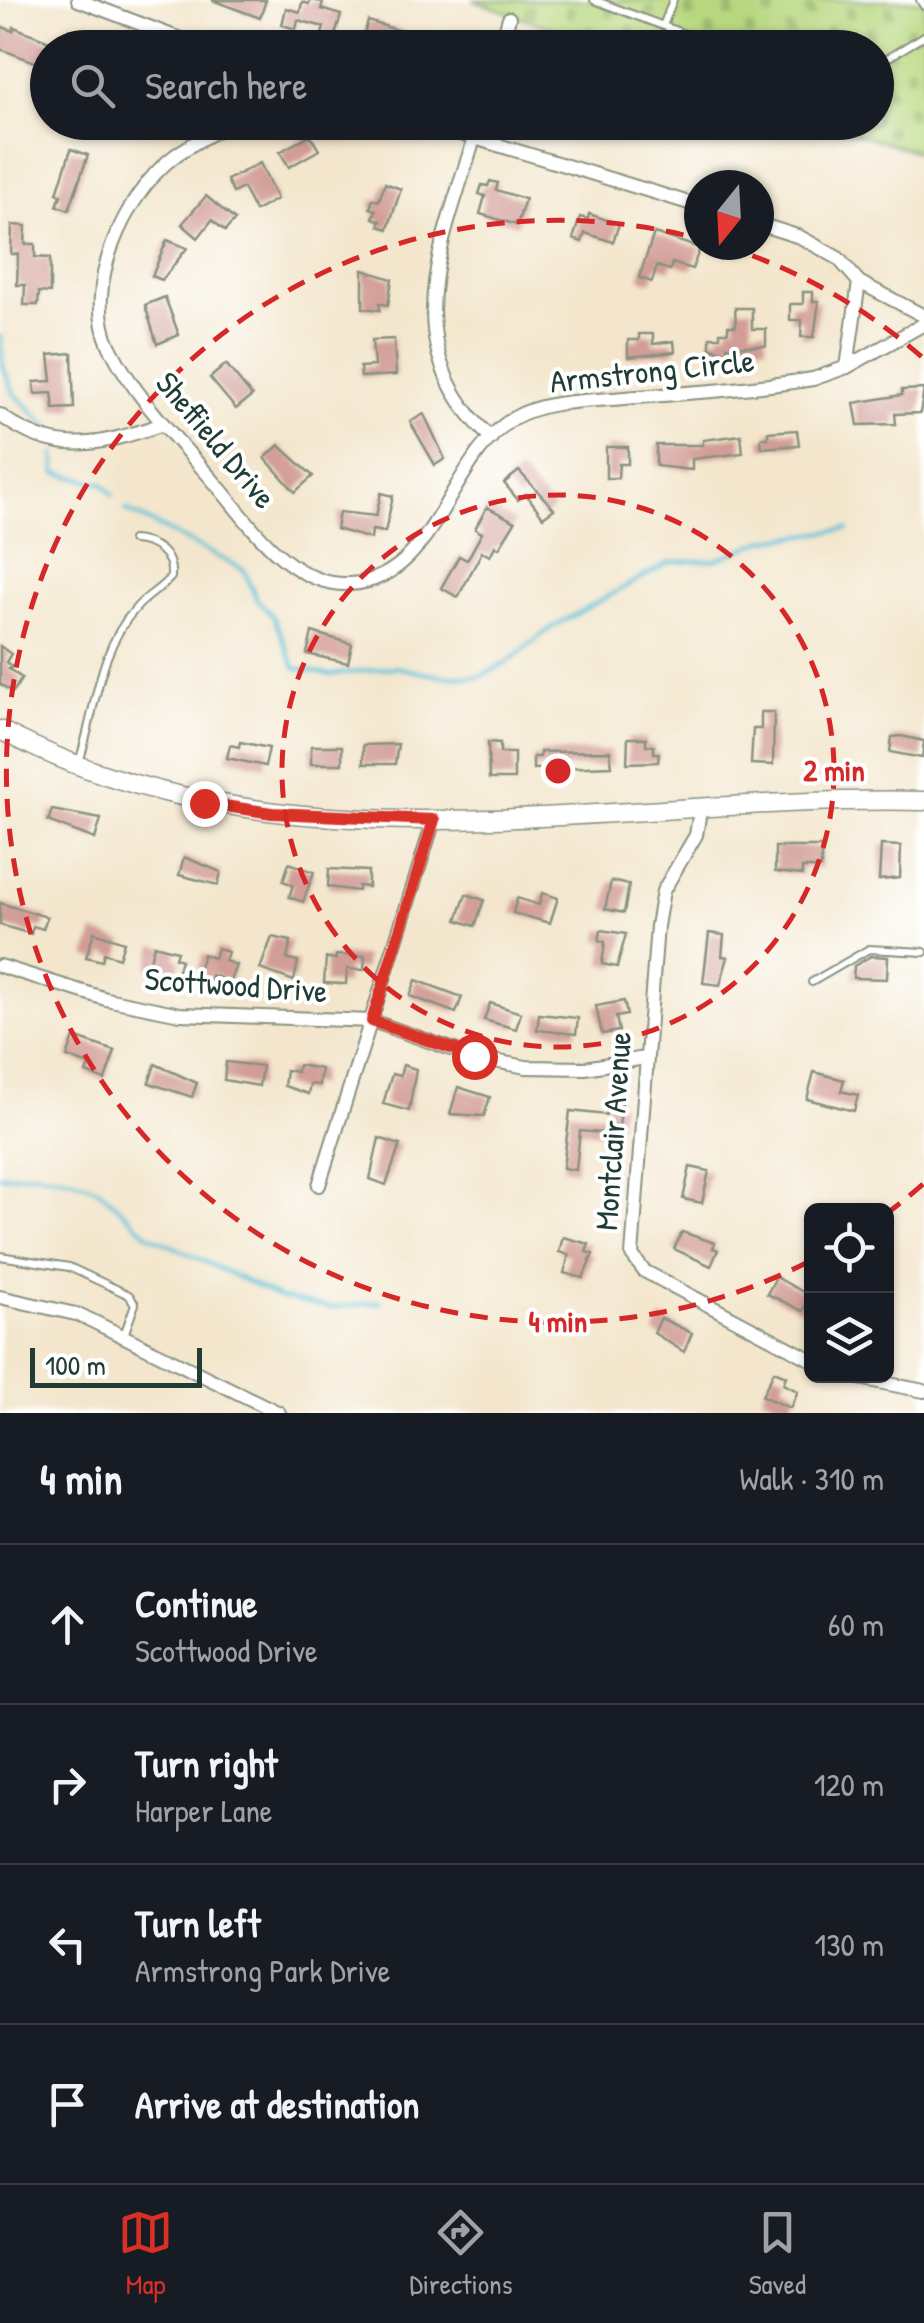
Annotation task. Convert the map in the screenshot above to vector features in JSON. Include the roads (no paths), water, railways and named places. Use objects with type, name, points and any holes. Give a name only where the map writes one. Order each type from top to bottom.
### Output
[{"type":"main road","points":[[0,730],[79,765],[168,795],[251,811],[434,820],[924,801]]},
{"type":"street","points":[[78,0],[157,30]]},
{"type":"street","points":[[505,30],[509,18]]},
{"type":"street","name":"Sheffield Drive","points":[[201,140],[168,161],[132,207],[104,274],[103,330],[110,347],[163,424],[270,545],[298,569],[332,584],[368,582],[401,565],[491,438]]},
{"type":"street","points":[[474,140],[442,249],[431,319],[446,382],[460,409],[491,438]]},
{"type":"street","points":[[477,140],[684,202]]},
{"type":"street","points":[[774,229],[800,237],[838,258],[860,282],[924,316]]},
{"type":"street","points":[[847,367],[860,282]]},
{"type":"street","name":"Armstrong Circle","points":[[491,438],[516,416],[568,403],[776,385],[847,367],[924,324]]},
{"type":"street","points":[[0,415],[32,436],[62,444],[123,438],[163,424]]},
{"type":"street","name":"Montclair Avenue","points":[[700,811],[696,835],[663,892],[631,1246],[636,1263],[804,1356]]},
{"type":"street","points":[[319,1185],[434,820]]},
{"type":"street","name":"Scottwood Drive","points":[[0,966],[106,999],[162,1011],[372,1021],[474,1056],[526,1066],[585,1068],[646,1058]]},
{"type":"street","points":[[0,1297],[80,1315],[279,1413]]},
{"type":"street","points":[[883,1383],[924,1391]]},
{"type":"lane","points":[[594,0],[674,30]]},
{"type":"lane","points":[[663,26],[672,0]]},
{"type":"lane","points":[[894,54],[924,36]]},
{"type":"lane","points":[[79,765],[95,712],[101,668],[136,608],[171,577],[172,566],[163,551],[132,540]]},
{"type":"lane","points":[[812,982],[869,948],[924,952]]},
{"type":"lane","points":[[0,1256],[68,1268],[128,1295],[134,1304],[133,1315],[124,1335]]},
{"type":"waterway","points":[[0,336],[3,367],[14,393],[56,435]]},
{"type":"waterway","points":[[55,453],[56,473],[103,484],[113,495]]},
{"type":"waterway","points":[[126,510],[244,570],[256,598],[274,618],[295,668],[331,675],[395,667],[440,676],[479,677],[505,664],[551,628],[670,562],[715,560],[766,540],[848,529]]},
{"type":"waterway","points":[[0,1176],[35,1173],[72,1179],[100,1190],[147,1234],[281,1298],[331,1308],[381,1302]]}]
